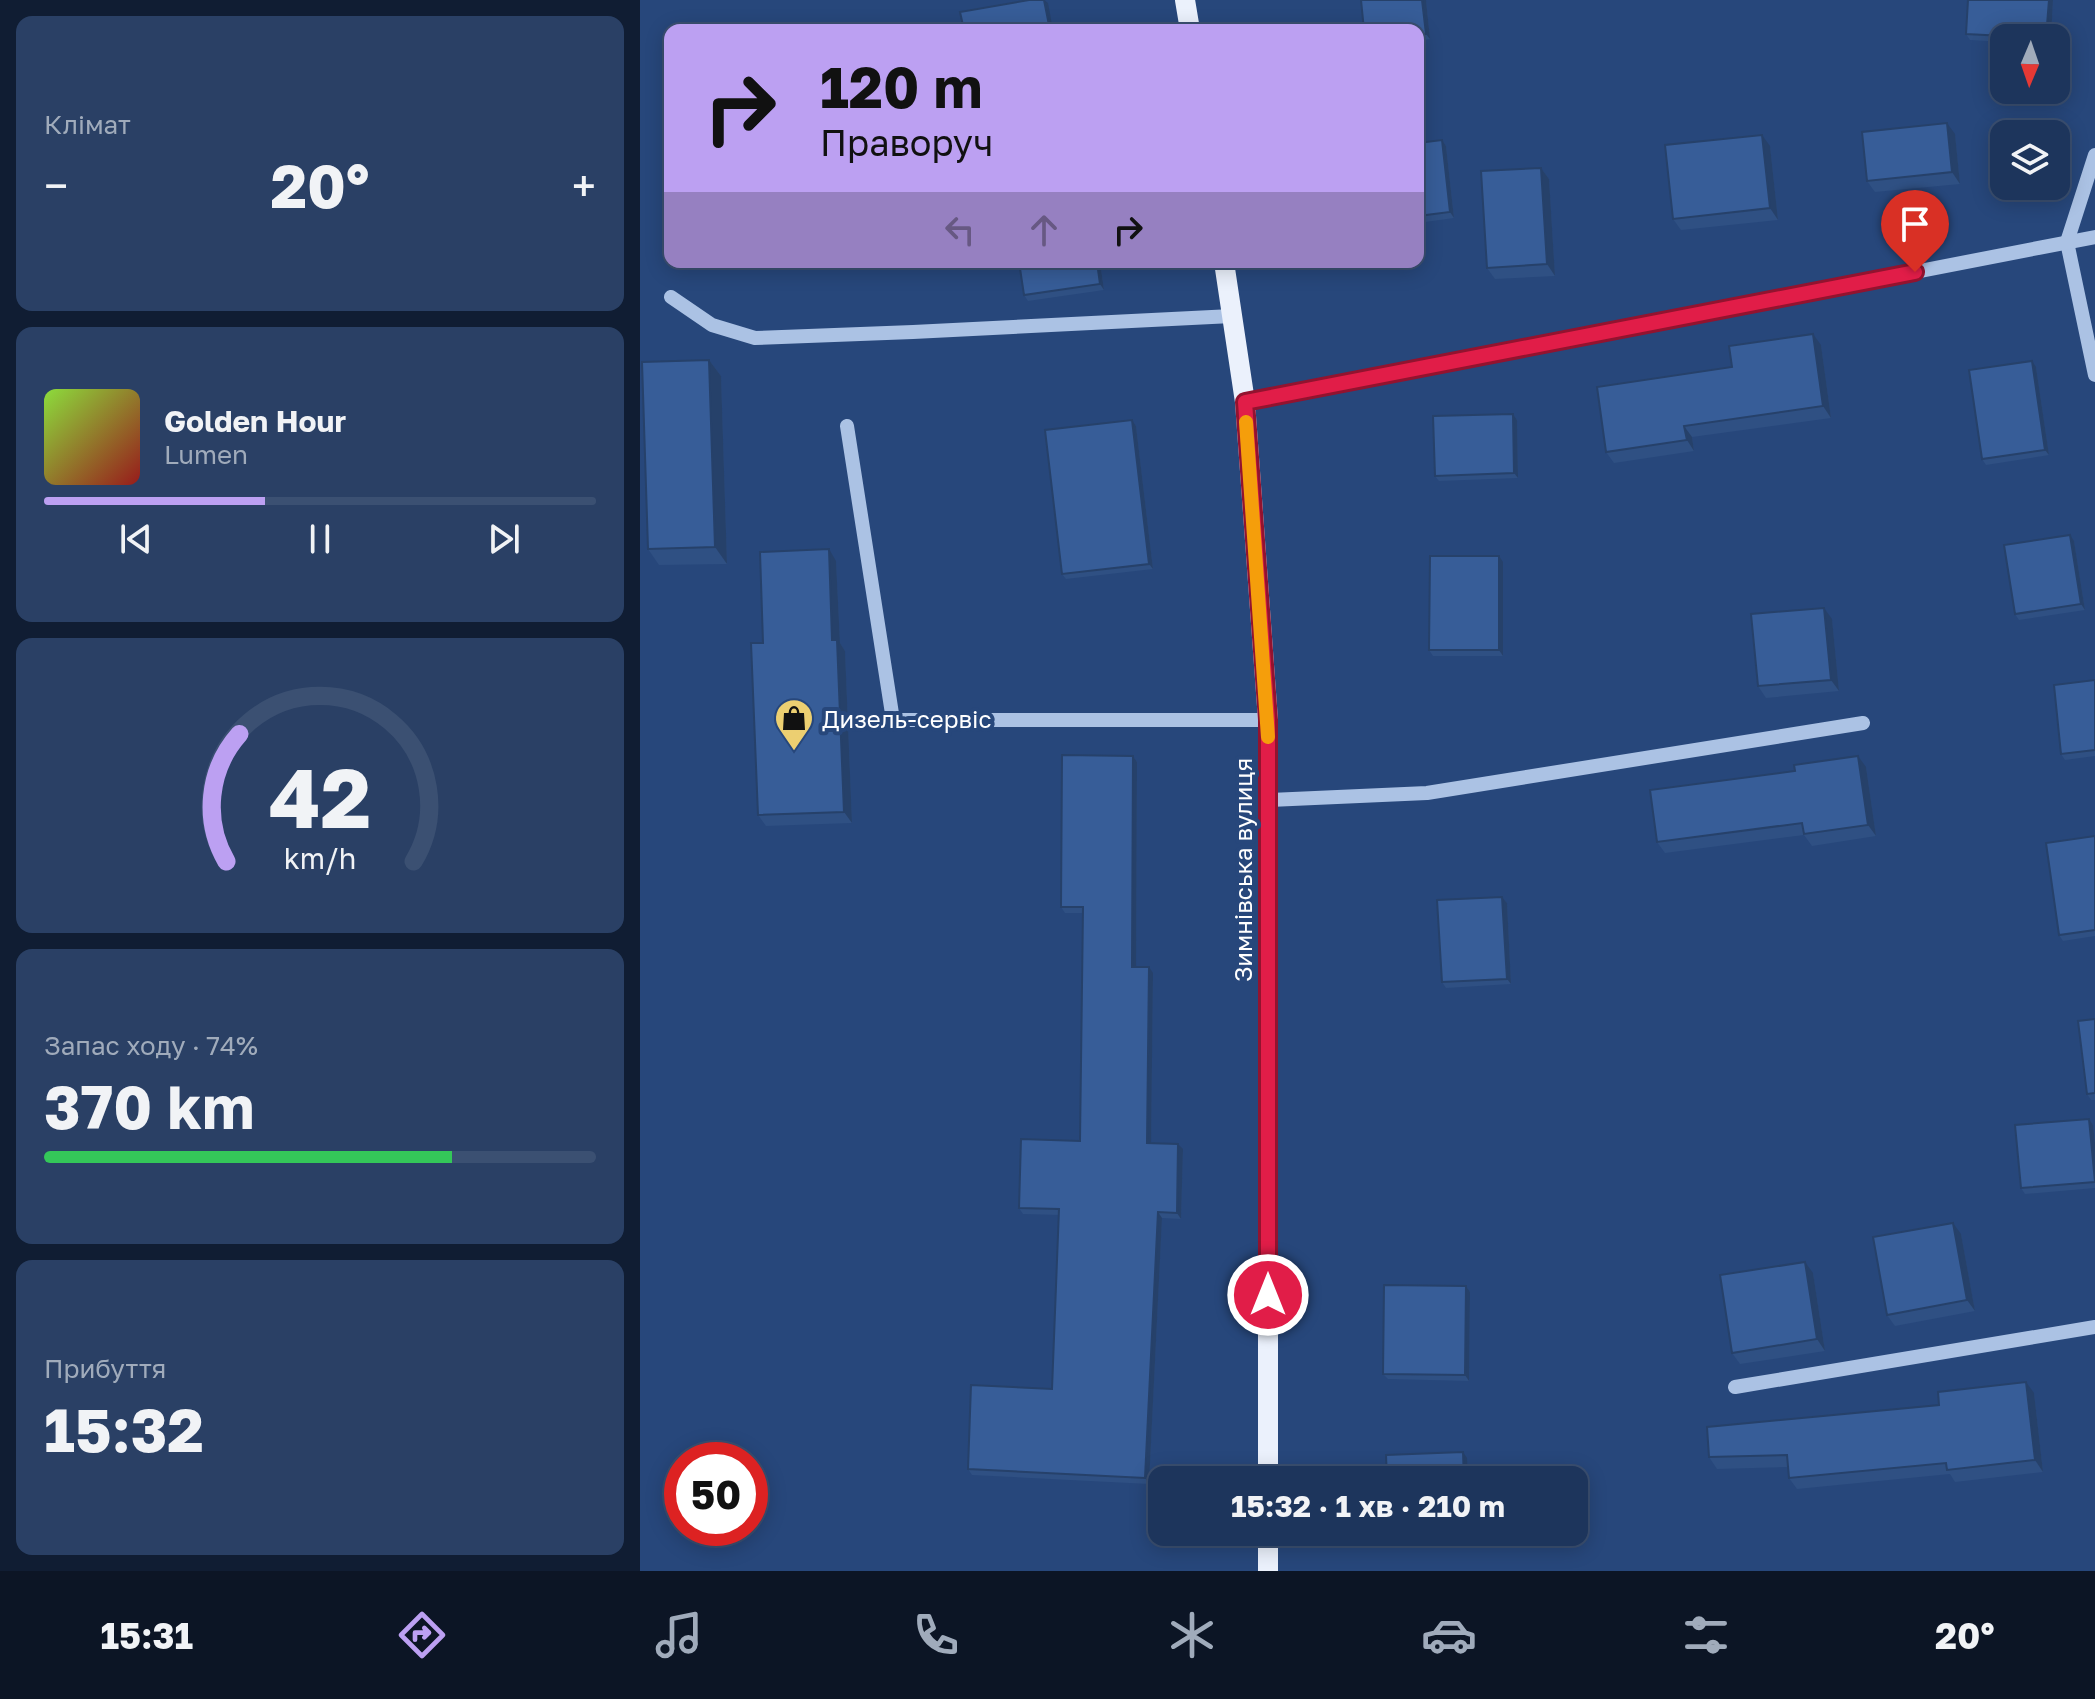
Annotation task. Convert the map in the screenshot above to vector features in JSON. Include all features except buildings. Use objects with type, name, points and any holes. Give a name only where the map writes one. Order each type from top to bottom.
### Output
[{"type":"main road","points":[[1185,0],[1189,24]]},
{"type":"main road","name":"Зимнівська вулиця","points":[[1225,268],[1245,402],[1268,720],[1268,1466]]},
{"type":"main road","points":[[1268,1546],[1268,1571]]},
{"type":"street","points":[[2095,155],[2067,242],[2095,375]]},
{"type":"street","points":[[1245,402],[2095,237]]},
{"type":"street","points":[[671,297],[712,325],[755,338],[1232,316]]},
{"type":"street","points":[[847,426],[893,720],[1268,720]]},
{"type":"street","points":[[1268,800],[1427,793],[1863,723]]},
{"type":"street","points":[[1735,1387],[2095,1327]]},
{"type":"slow traffic","points":[[1246,422],[1268,737]]},
{"type":"place","name":"Дизель-сервіс","points":[[794,752]]},
{"type":"route","points":[[1268,1295],[1268,720],[1245,402],[1915,272]]}]
